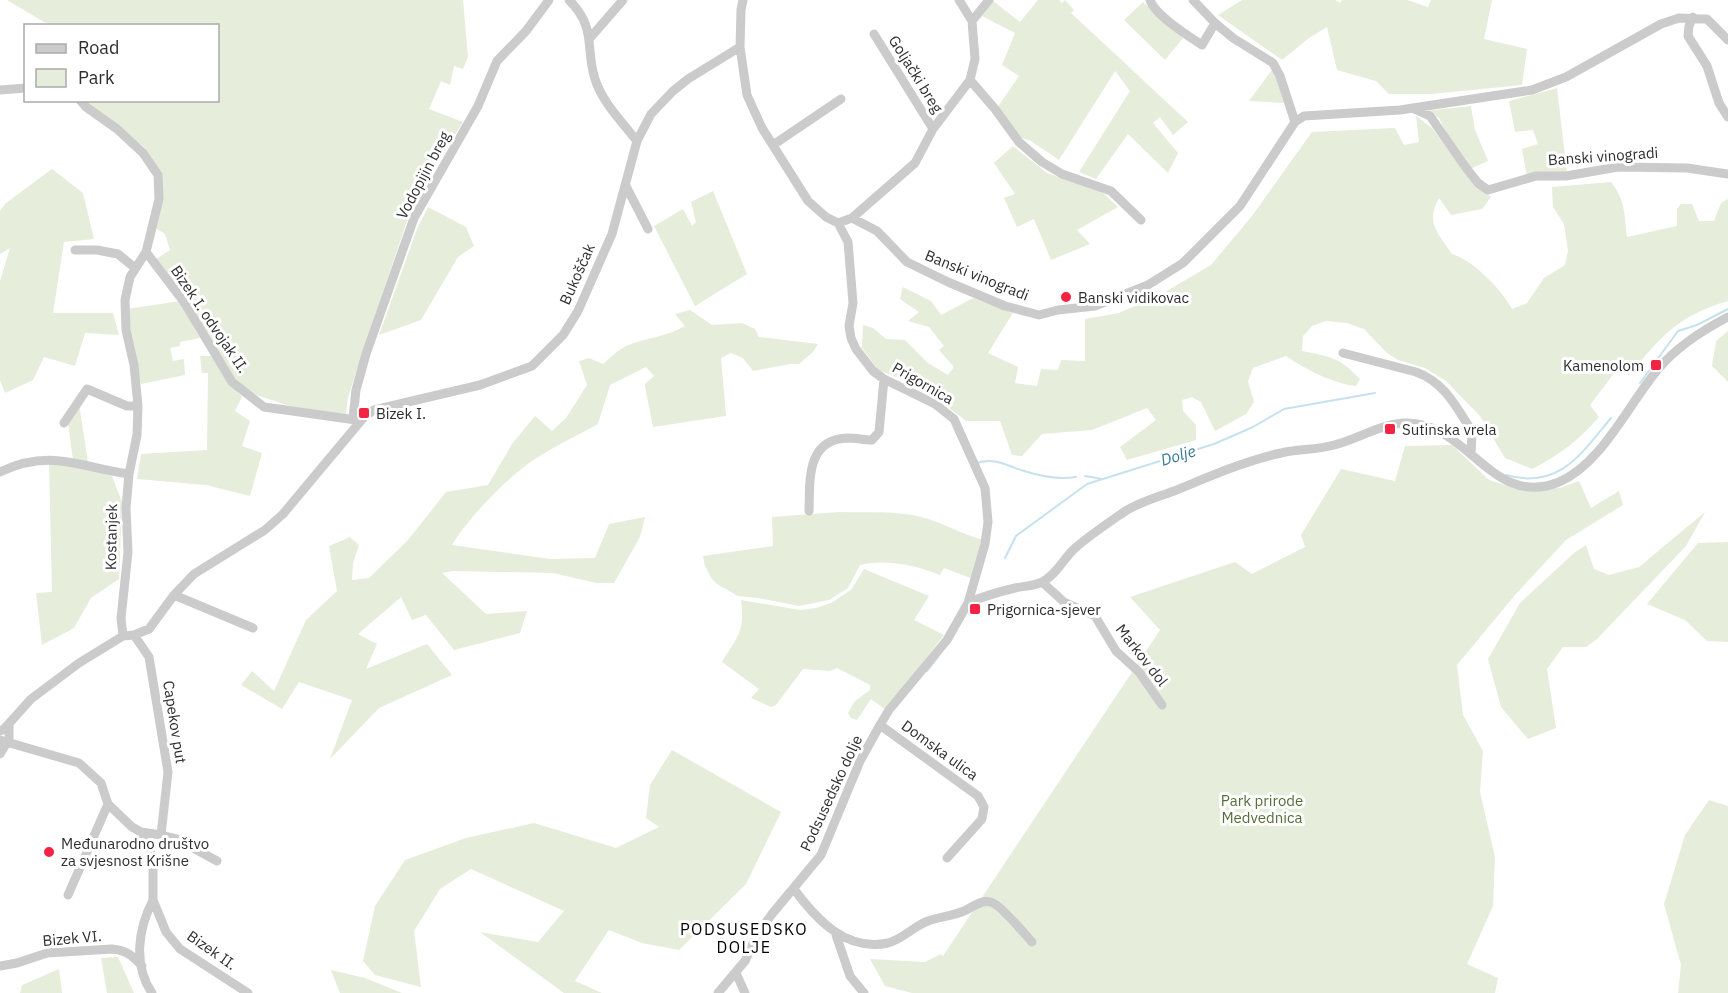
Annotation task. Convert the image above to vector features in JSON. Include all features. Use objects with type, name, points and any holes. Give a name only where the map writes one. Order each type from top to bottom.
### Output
[{"type":"street","name":"Vodopijin breg","points":[[355,420],[356,390],[366,354],[414,218],[478,106],[497,61],[526,31],[549,0]]},
{"type":"street","points":[[569,0],[578,12],[590,38],[594,78],[598,88],[637,141]]},
{"type":"street","points":[[590,38],[623,0]]},
{"type":"street","points":[[743,0],[740,47],[747,95],[762,128],[808,201],[826,217],[838,223],[852,218]]},
{"type":"street","name":"Goljački breg","points":[[852,218],[915,163],[926,147],[933,129],[970,80],[975,59],[972,21],[959,0]]},
{"type":"street","points":[[972,21],[989,0]]},
{"type":"street","points":[[1150,0],[1153,6],[1171,22],[1202,45],[1215,23]]},
{"type":"street","points":[[1192,0],[1233,38],[1273,63],[1280,76],[1295,122],[1304,116],[1360,114],[1532,90],[1566,77],[1661,24],[1679,18],[1707,19],[1728,40]]},
{"type":"street","points":[[1693,17],[1688,36],[1707,66],[1719,103],[1728,117]]},
{"type":"street","name":"Goljački breg","points":[[874,34],[933,129]]},
{"type":"street","name":"Bukoščak","points":[[355,420],[374,410],[480,386],[532,366],[563,335],[578,311],[612,234],[637,141],[651,114],[673,91],[710,64],[740,47]]},
{"type":"street","points":[[970,80],[995,109],[1007,129],[1042,162],[1062,174],[1111,191],[1141,220]]},
{"type":"street","points":[[0,90],[24,88]]},
{"type":"street","points":[[773,145],[841,99]]},
{"type":"street","name":"Kostanjek","points":[[82,102],[117,129],[143,153],[158,175],[159,199],[146,252],[130,278],[125,300],[126,330],[134,365],[138,406],[137,435],[129,474],[126,508],[128,552],[121,618],[129,635]]},
{"type":"street","name":"Banski vinogradi","points":[[1412,108],[1430,116],[1478,183],[1488,190],[1536,176],[1566,176],[1618,167],[1687,168],[1728,174]]},
{"type":"street","name":"Banski vinogradi","points":[[852,218],[877,231],[907,262],[1005,306],[1039,315],[1058,310],[1095,306],[1148,285],[1184,263],[1240,206],[1295,122]]},
{"type":"street","points":[[626,186],[648,229]]},
{"type":"street","name":"Prigornica","points":[[838,223],[848,242],[853,303],[849,326],[856,349],[873,371],[884,379],[935,404],[954,419],[985,488],[988,522],[985,544],[968,603]]},
{"type":"street","points":[[75,250],[97,250],[118,254],[135,268]]},
{"type":"street","name":"Bizek I. odvojak II.","points":[[146,252],[184,302],[232,382],[264,407],[355,420]]},
{"type":"street","points":[[968,603],[990,594],[1042,582],[1074,549],[1131,508],[1223,471],[1269,456],[1338,444],[1382,427],[1404,423],[1432,428],[1448,436],[1503,480],[1520,486],[1541,487],[1566,479],[1583,469],[1594,457],[1647,383],[1668,359],[1701,332],[1728,317]]},
{"type":"street","points":[[1343,353],[1416,372],[1437,383],[1450,397],[1471,430],[1471,454]]},
{"type":"street","points":[[809,511],[810,479],[814,457],[825,443],[847,438],[872,440],[879,432],[884,379]]},
{"type":"street","points":[[64,423],[87,389],[127,406],[138,406]]},
{"type":"street","points":[[0,731],[30,699],[79,663],[129,635],[149,629],[174,595],[194,574],[265,531],[283,514],[326,464],[355,420]]},
{"type":"street","points":[[0,472],[36,459],[67,460],[102,470],[129,474]]},
{"type":"street","name":"Markov dol","points":[[1042,582],[1064,602],[1095,616],[1116,651],[1139,672],[1162,705]]},
{"type":"street","points":[[174,595],[253,628]]},
{"type":"street","name":"Podsusedsko dolje","points":[[718,993],[745,961],[757,935],[821,855],[860,761],[880,725],[889,710],[947,640],[968,603]]},
{"type":"street","name":"Capekov put","points":[[129,635],[149,657],[168,772],[161,835]]},
{"type":"street","points":[[0,754],[9,724]]},
{"type":"street","name":"Domska ulica","points":[[880,725],[978,795],[984,807],[982,819],[947,858]]},
{"type":"street","name":"Bizek II.","points":[[4,742],[79,763],[101,783],[108,804],[132,827],[141,832],[149,846],[153,863],[153,900],[166,932],[180,949],[248,993]]},
{"type":"street","points":[[68,895],[108,804]]},
{"type":"street","points":[[141,832],[177,839],[217,861]]},
{"type":"street","points":[[794,889],[810,910],[836,935],[863,944],[887,943],[909,934],[925,922],[962,912],[984,901],[994,903],[1032,942]]},
{"type":"street","points":[[152,993],[144,977],[139,940],[146,914],[153,900]]},
{"type":"street","points":[[836,935],[850,976],[864,993]]},
{"type":"street","name":"Bizek VI.","points":[[0,966],[47,953],[112,949],[129,953],[142,966]]},
{"type":"street","points":[[736,973],[745,993]]},
{"type":"green space","points":[[7,0],[463,0],[468,57],[463,69],[454,66],[450,85],[441,81],[429,109],[463,122],[414,200],[348,397],[346,414],[306,411],[256,395],[235,381],[187,298],[156,259],[170,250],[165,234],[152,226],[161,173],[144,147],[85,102],[219,102],[219,24],[51,24]]},
{"type":"green space","points":[[1038,0],[1059,0],[1062,3],[1065,0],[1074,10],[1071,13],[1188,122],[1173,135],[1160,117],[1153,123],[1178,153],[1168,173],[1128,134],[1096,179],[1079,172],[1130,91],[1115,71],[1059,160],[1031,141],[1016,136],[997,108],[1019,76],[1002,65],[1015,33],[982,16],[993,1],[1020,22]]},
{"type":"green space","points":[[1242,0],[1335,0],[1340,3],[1342,0],[1407,0],[1428,7],[1431,0],[1492,0],[1484,39],[1527,49],[1522,85],[1431,94],[1389,94],[1376,81],[1337,70],[1327,27],[1282,60],[1218,15]]},
{"type":"green space","points":[[1143,2],[1183,38],[1165,60],[1124,20]]},
{"type":"green space","points":[[1272,70],[1284,103],[1249,101]]},
{"type":"green space","points":[[1557,88],[1567,173],[1527,177],[1522,149],[1538,144],[1533,130],[1515,132],[1509,101]]},
{"type":"green space","points":[[1471,106],[1475,130],[1488,161],[1470,169],[1454,147],[1439,118],[1425,111]]},
{"type":"green space","points":[[1416,116],[1432,128],[1471,180],[1491,197],[1482,209],[1451,215],[1439,198],[1433,214],[1435,228],[1452,254],[1478,269],[1501,293],[1512,309],[1527,303],[1544,278],[1565,265],[1568,251],[1564,224],[1553,207],[1552,187],[1611,182],[1622,202],[1627,237],[1677,226],[1677,209],[1681,204],[1692,204],[1699,221],[1714,221],[1721,203],[1728,199],[1728,301],[1696,313],[1672,329],[1661,338],[1629,375],[1618,368],[1590,405],[1599,417],[1568,446],[1532,469],[1505,458],[1480,416],[1446,381],[1425,368],[1398,360],[1387,353],[1364,329],[1347,323],[1326,321],[1312,326],[1303,336],[1302,351],[1327,356],[1346,366],[1360,379],[1356,386],[1320,375],[1286,356],[1253,368],[1248,381],[1254,402],[1246,414],[1215,431],[1201,402],[1192,397],[1182,400],[1183,411],[1196,425],[1196,440],[1127,460],[1120,447],[1156,420],[1147,408],[1092,430],[1042,434],[1022,456],[1012,455],[1000,421],[966,421],[935,397],[909,382],[878,370],[862,348],[863,325],[873,328],[886,339],[905,340],[928,363],[948,375],[954,367],[939,350],[944,346],[929,327],[908,321],[919,312],[900,299],[903,287],[931,301],[941,315],[973,298],[1013,313],[988,353],[1018,367],[1015,383],[1037,386],[1041,369],[1058,370],[1061,360],[1085,361],[1085,319],[1119,313],[1160,295],[1211,265],[1252,216],[1312,132],[1395,128],[1404,145],[1419,142]]},
{"type":"green space","points":[[1013,146],[1047,173],[1103,193],[1118,207],[1077,230],[1090,244],[1051,260],[1034,219],[1017,227],[1004,198],[1015,194],[994,163]]},
{"type":"green space","points":[[52,169],[83,193],[94,239],[64,242],[53,313],[113,313],[119,335],[85,333],[75,366],[44,357],[33,380],[5,393],[0,380],[0,281],[10,248],[0,254],[0,211],[6,203]]},
{"type":"green space","points":[[713,191],[747,274],[695,306],[654,226],[683,209],[692,226],[696,222],[691,202]]},
{"type":"green space","points":[[428,207],[466,227],[474,246],[458,257],[421,320],[379,335],[417,229]]},
{"type":"green space","points":[[180,301],[200,338],[180,342],[180,346],[170,348],[173,361],[184,359],[185,375],[141,384],[129,330],[127,309]]},
{"type":"green space","points":[[690,310],[712,325],[742,323],[755,329],[759,337],[818,344],[813,352],[799,364],[753,371],[743,358],[731,353],[721,358],[726,416],[653,427],[645,384],[654,376],[646,367],[610,385],[598,424],[522,468],[478,511],[452,545],[550,559],[595,558],[609,524],[645,517],[640,537],[614,583],[596,583],[553,573],[453,571],[442,573],[486,614],[527,611],[520,633],[454,650],[426,615],[412,620],[401,597],[358,634],[377,644],[366,669],[427,644],[452,675],[379,708],[330,759],[352,700],[299,682],[282,709],[241,685],[252,671],[274,691],[306,620],[337,591],[329,546],[350,537],[359,545],[353,563],[352,580],[369,578],[408,540],[446,492],[488,485],[512,444],[535,416],[552,431],[566,418],[587,385],[579,361],[589,358],[603,364],[626,346],[678,330],[685,326],[675,314]]},
{"type":"green space","points":[[1728,331],[1728,382],[1712,366],[1716,341]]},
{"type":"green space","points":[[200,356],[212,356],[242,397],[235,411],[250,421],[242,446],[262,453],[250,496],[206,485],[137,479],[141,454],[207,450],[208,373],[202,373]]},
{"type":"green space","points":[[79,404],[88,462],[73,460],[68,423]]},
{"type":"green space","name":"Park prirode Medvednica","points":[[1452,445],[1489,480],[1521,490],[1560,488],[1579,481],[1591,508],[1619,491],[1623,505],[1566,540],[1515,595],[1457,665],[1463,715],[1483,751],[1480,792],[1495,857],[1493,906],[1467,964],[1498,978],[1495,993],[912,993],[885,986],[870,959],[925,962],[941,954],[943,956],[1160,630],[1130,597],[1235,562],[1252,574],[1305,547],[1301,535],[1341,469],[1395,481],[1405,446]]},
{"type":"green space","points":[[49,462],[69,463],[112,476],[122,502],[119,579],[91,598],[74,628],[42,645],[36,593],[52,592]]},
{"type":"green space","points":[[839,512],[896,513],[918,516],[984,540],[973,579],[944,568],[940,575],[900,564],[870,563],[860,565],[848,588],[829,600],[799,606],[738,596],[717,584],[705,566],[703,556],[773,546],[772,517]]},
{"type":"green space","points":[[1705,512],[1686,546],[1597,639],[1586,647],[1563,647],[1547,669],[1556,728],[1528,739],[1501,707],[1488,659],[1520,603],[1574,553],[1586,545],[1594,569],[1609,575],[1639,567]]},
{"type":"green space","points":[[1728,542],[1728,642],[1707,641],[1685,620],[1647,604],[1698,543]]},
{"type":"green space","points":[[864,569],[929,596],[914,620],[944,635],[886,710],[871,699],[857,720],[851,718],[848,713],[854,702],[870,690],[870,685],[837,668],[830,671],[803,669],[776,705],[771,707],[751,698],[759,689],[722,662],[739,633],[742,619],[741,600],[800,610],[816,608],[831,603],[851,590]]},
{"type":"green space","points":[[672,750],[781,812],[746,884],[679,950],[642,943],[609,930],[575,981],[602,993],[564,993],[480,932],[538,942],[564,911],[471,869],[440,889],[414,931],[421,987],[375,975],[363,961],[375,906],[405,860],[466,838],[534,823],[616,848],[659,827],[646,818],[650,785]]},
{"type":"green space","points":[[1709,800],[1728,806],[1728,993],[1678,993],[1681,965],[1664,904],[1685,835]]},
{"type":"green space","points":[[118,957],[134,993],[107,993],[101,958]]},
{"type":"green space","points":[[59,969],[62,993],[20,993],[22,985]]},
{"type":"green space","points":[[331,970],[365,978],[402,993],[340,993]]},
{"type":"waterway","name":"Dolje","points":[[1640,383],[1678,331],[1697,325],[1728,309]]},
{"type":"waterway","name":"Dolje","points":[[1005,558],[1016,536],[1087,484],[1214,444],[1253,427],[1284,409],[1375,393]]},
{"type":"waterway","name":"Dolje","points":[[1506,475],[1524,478],[1555,473],[1579,456],[1611,418]]},
{"type":"waterway","points":[[977,463],[990,461],[1043,476],[1076,477]]},
{"type":"waterway","points":[[1085,476],[1102,479]]},
{"type":"waterway","name":"Dolje","points":[[927,671],[938,657]]},
{"type":"place","name":"Banski vidikovac","points":[[1066,297]]},
{"type":"place","name":"Kamenolom","points":[[1656,365]]},
{"type":"place","name":"Bizek I.","points":[[364,413]]},
{"type":"place","name":"Sutinska vrela","points":[[1390,429]]},
{"type":"place","name":"Prigornica-sjever","points":[[975,609]]},
{"type":"place","name":"Međunarodno društvo za svjesnost Krišne","points":[[49,852]]},
{"type":"district","name":"PODSUSEDSKO DOLJE","points":[[744,938]]}]
